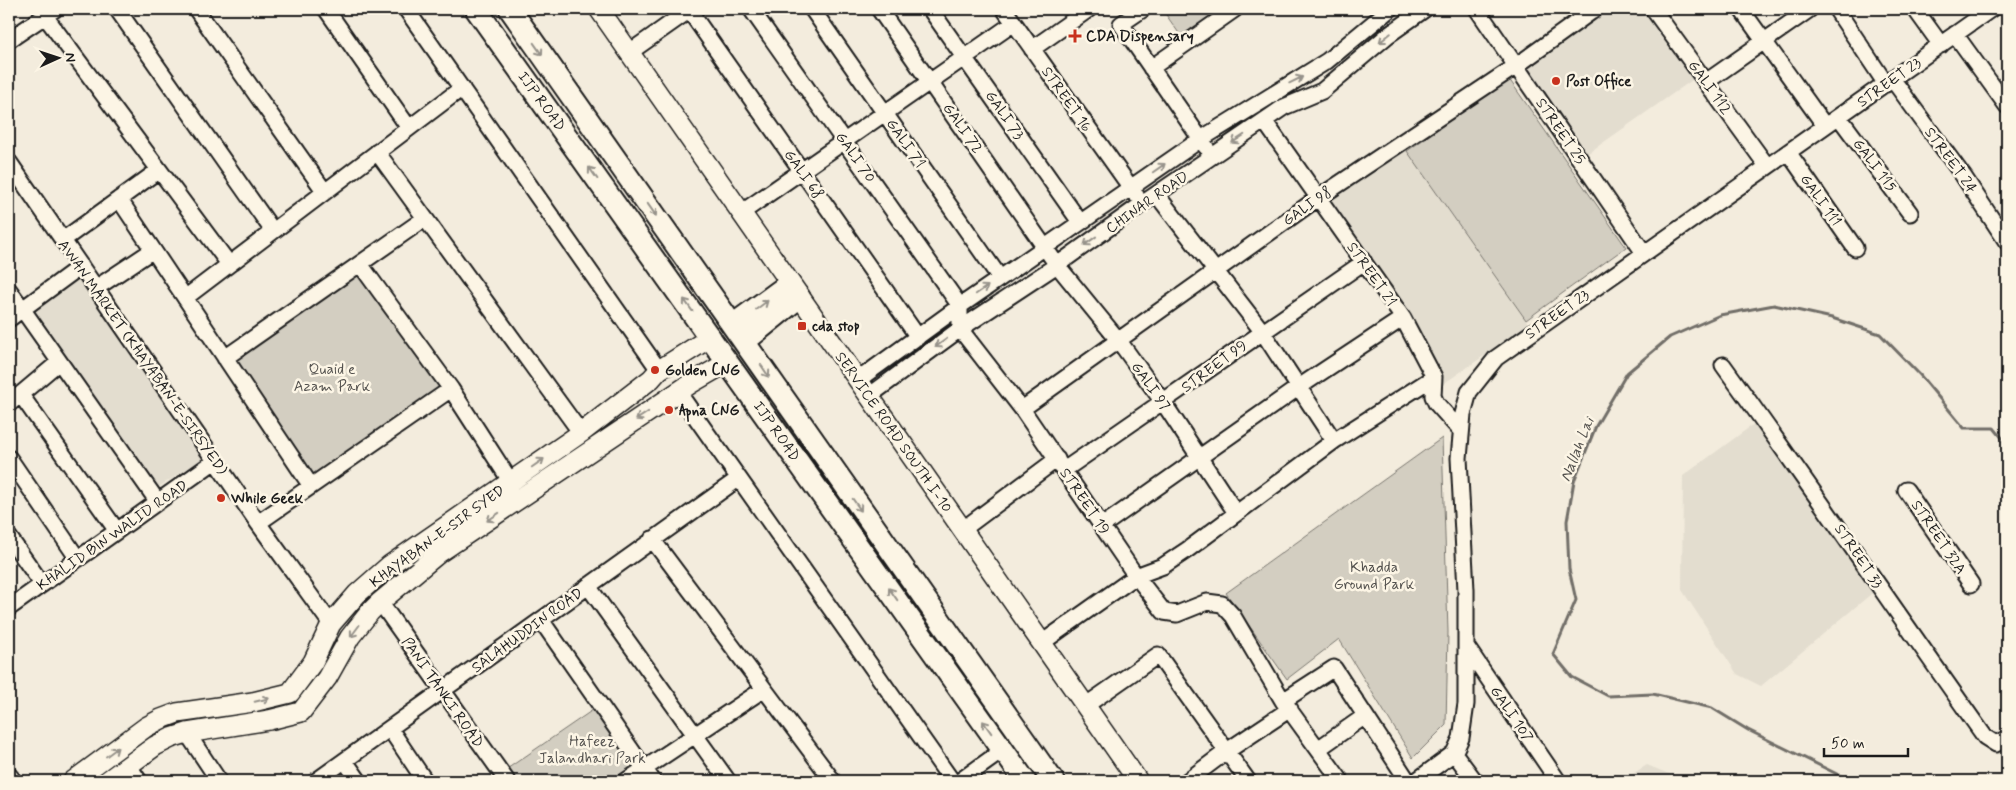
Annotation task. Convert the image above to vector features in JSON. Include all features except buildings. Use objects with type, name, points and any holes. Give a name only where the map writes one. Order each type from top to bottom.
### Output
[{"type":"highway","name":"IJP ROAD","points":[[476,9],[1025,781]]},
{"type":"highway","name":"IJP ROAD","points":[[510,9],[739,333],[850,496],[1053,781]]},
{"type":"highway","points":[[739,333],[794,290]]},
{"type":"main road","name":"SERVICE ROAD SOUTH I-10","points":[[599,9],[962,530],[1043,642],[1138,781]]},
{"type":"main road","name":"KHAYABAN-E-SIR SYED","points":[[73,781],[161,718],[177,713],[253,702],[290,693],[313,662],[331,624],[357,594],[390,565],[581,433],[661,370],[711,337]]},
{"type":"main road","name":"KHAYABAN-E-SIR SYED","points":[[107,781],[155,746],[187,732],[269,720],[302,712],[327,678],[350,637],[380,602],[440,552],[678,392],[728,362]]},
{"type":"main road","points":[[661,370],[678,392]]},
{"type":"main road","points":[[661,370],[678,392]]},
{"type":"street","points":[[117,9],[273,231]]},
{"type":"street","points":[[196,9],[325,192]]},
{"type":"street","points":[[326,9],[409,128]]},
{"type":"street","points":[[406,9],[661,370]]},
{"type":"street","name":"GALI 70","points":[[752,9],[960,306]]},
{"type":"street","name":"GALI 71","points":[[812,9],[1000,278]]},
{"type":"street","name":"GALI 72","points":[[879,9],[1046,246],[1057,265]]},
{"type":"street","name":"GALI 73","points":[[930,9],[1080,222]]},
{"type":"street","name":"STREET 16","points":[[1004,9],[1142,204]]},
{"type":"street","points":[[1032,49],[1089,9]]},
{"type":"street","points":[[1143,9],[1120,24],[1213,156]]},
{"type":"street","points":[[1151,68],[1235,9]]},
{"type":"street","name":"CHINAR ROAD","points":[[869,396],[960,329],[1057,265],[1142,204],[1158,195],[1284,108],[1322,91],[1387,36],[1424,9]]},
{"type":"street","name":"STREET 25","points":[[1477,9],[1644,253]]},
{"type":"street","name":"GALI 98","points":[[1022,409],[1318,198],[1516,66],[1595,9]]},
{"type":"street","name":"GALI 112","points":[[1653,9],[1767,166]]},
{"type":"street","points":[[1741,9],[1825,126]]},
{"type":"street","points":[[1706,82],[1810,9]]},
{"type":"street","name":"STREET 24","points":[[1836,9],[1964,177],[2007,242]]},
{"type":"street","points":[[1915,9],[1941,45]]},
{"type":"street","name":"STREET 23","points":[[1454,752],[1461,738],[1466,704],[1466,590],[1459,458],[1463,414],[1469,392],[1496,358],[1991,9]]},
{"type":"street","points":[[630,52],[690,10]]},
{"type":"street","name":"GALI 68","points":[[690,10],[918,337]]},
{"type":"street","name":"CHINAR ROAD","points":[[858,380],[960,306],[1201,139],[1319,66],[1387,10]]},
{"type":"street","points":[[9,40],[50,12],[159,170],[229,264]]},
{"type":"street","points":[[742,213],[1014,23]]},
{"type":"street","points":[[1955,34],[2007,106]]},
{"type":"street","points":[[185,298],[462,88]]},
{"type":"street","name":"GALI 115","points":[[1839,117],[1910,213]]},
{"type":"street","name":"STREET 21","points":[[1265,122],[1403,318],[1434,377],[1433,396],[1436,403],[1462,431]]},
{"type":"street","points":[[377,152],[581,433]]},
{"type":"street","name":"GALI 111","points":[[1788,152],[1855,248]]},
{"type":"street","name":"AWAN MARKET (KHAYABAN-E-SIRSYED)","points":[[9,162],[258,523],[331,624]]},
{"type":"street","points":[[63,240],[159,170]]},
{"type":"street","points":[[1158,195],[1262,330],[1334,441]]},
{"type":"street","points":[[119,200],[311,486]]},
{"type":"street","points":[[225,358],[424,219]]},
{"type":"street","points":[[96,288],[153,250]]},
{"type":"street","name":"STREET 99","points":[[962,530],[1060,464],[1163,402],[1262,330],[1364,262]]},
{"type":"street","points":[[360,264],[452,389],[511,482]]},
{"type":"street","name":"GALI 97","points":[[1057,265],[1119,340],[1163,402],[1236,513]]},
{"type":"street","points":[[9,319],[80,266]]},
{"type":"street","points":[[9,290],[158,502]]},
{"type":"street","points":[[960,306],[960,329]]},
{"type":"street","points":[[1102,526],[1200,459],[1299,387],[1403,318]]},
{"type":"street","name":"STREET 19","points":[[960,329],[1022,409],[1136,576],[1164,612],[1177,614],[1207,602],[1222,604],[1233,616],[1287,705]]},
{"type":"street","points":[[59,362],[15,400],[117,531]]},
{"type":"street","name":"STREET 33","points":[[1723,365],[1845,535],[1985,737],[2002,741]]},
{"type":"street","points":[[1043,642],[1136,576],[1163,566],[1213,532],[1334,441],[1434,377]]},
{"type":"street","points":[[258,523],[452,389]]},
{"type":"street","points":[[678,392],[952,781]]},
{"type":"street","points":[[9,458],[78,559]]},
{"type":"street","name":"KHALID BIN WALID ROAD","points":[[9,608],[215,461]]},
{"type":"street","name":"SALAHUDDIN ROAD","points":[[319,781],[652,539],[738,479]]},
{"type":"street","name":"STREET 32A","points":[[1906,490],[1971,584]]},
{"type":"street","points":[[9,537],[42,584]]},
{"type":"street","points":[[652,539],[833,781]]},
{"type":"street","points":[[588,586],[728,781]]},
{"type":"street","name":"PANI TANKI ROAD","points":[[380,602],[507,781]]},
{"type":"street","points":[[541,620],[649,775]]},
{"type":"street","name":"GALI 107","points":[[1466,646],[1558,781]]},
{"type":"street","points":[[1085,706],[1158,655],[1248,781]]},
{"type":"street","points":[[1187,781],[1334,668],[1408,781]]},
{"type":"street","points":[[626,781],[649,775],[695,735],[764,688]]},
{"type":"street","points":[[1287,705],[1341,781]]},
{"type":"street","points":[[1318,749],[1365,716]]},
{"type":"street","points":[[390,729],[425,781]]},
{"type":"street","points":[[187,732],[219,781]]},
{"type":"street","points":[[960,781],[1003,750]]},
{"type":"street","points":[[1416,781],[1454,752],[1475,781]]},
{"type":"street","points":[[345,761],[358,781]]},
{"type":"street","points":[[128,765],[139,781]]},
{"type":"street","points":[[9,775],[14,781]]},
{"type":"shaded area","points":[[1600,9],[1649,9],[1698,76],[1584,156],[1521,67]]},
{"type":"shaded area","points":[[1404,146],[1529,325],[1443,384],[1319,203]]},
{"type":"shaded area","points":[[81,277],[206,457],[157,488],[31,312]]},
{"type":"shaded area","points":[[1758,421],[1877,589],[1761,686],[1737,674],[1682,590],[1683,476]]},
{"type":"shaded area","points":[[1647,765],[1686,781],[1621,781]]},
{"type":"green space","points":[[1162,9],[1225,9],[1183,39]]},
{"type":"green space","points":[[1509,79],[1626,247],[1526,320],[1407,151]]},
{"type":"green space","name":"Quaid e Azam Park","points":[[360,264],[451,389],[311,486],[225,358]]},
{"type":"green space","name":"Khadda Ground Park","points":[[1442,438],[1448,632],[1446,725],[1413,758],[1339,639],[1287,679],[1226,593]]},
{"type":"green space","name":"Hafeez Jalandhari Park","points":[[600,705],[644,769],[626,781],[507,781],[501,773]]},
{"type":"waterway","name":"Nallah Lai","points":[[1851,781],[1748,730],[1712,708],[1653,694],[1608,696],[1572,677],[1553,654],[1576,600],[1569,569],[1567,521],[1574,481],[1596,426],[1627,373],[1670,337],[1720,315],[1774,305],[1832,318],[1880,334],[1920,375],[1964,428],[1994,428],[2007,444]]},
{"type":"place","name":"CDA Dispensary","points":[[1075,36]]},
{"type":"place","name":"Post Office","points":[[1556,81]]},
{"type":"place","name":"cda stop","points":[[802,326]]},
{"type":"place","name":"Golden CNG","points":[[655,370]]},
{"type":"place","name":"Apna CNG","points":[[669,410]]},
{"type":"place","name":"While Geek","points":[[221,498]]}]
